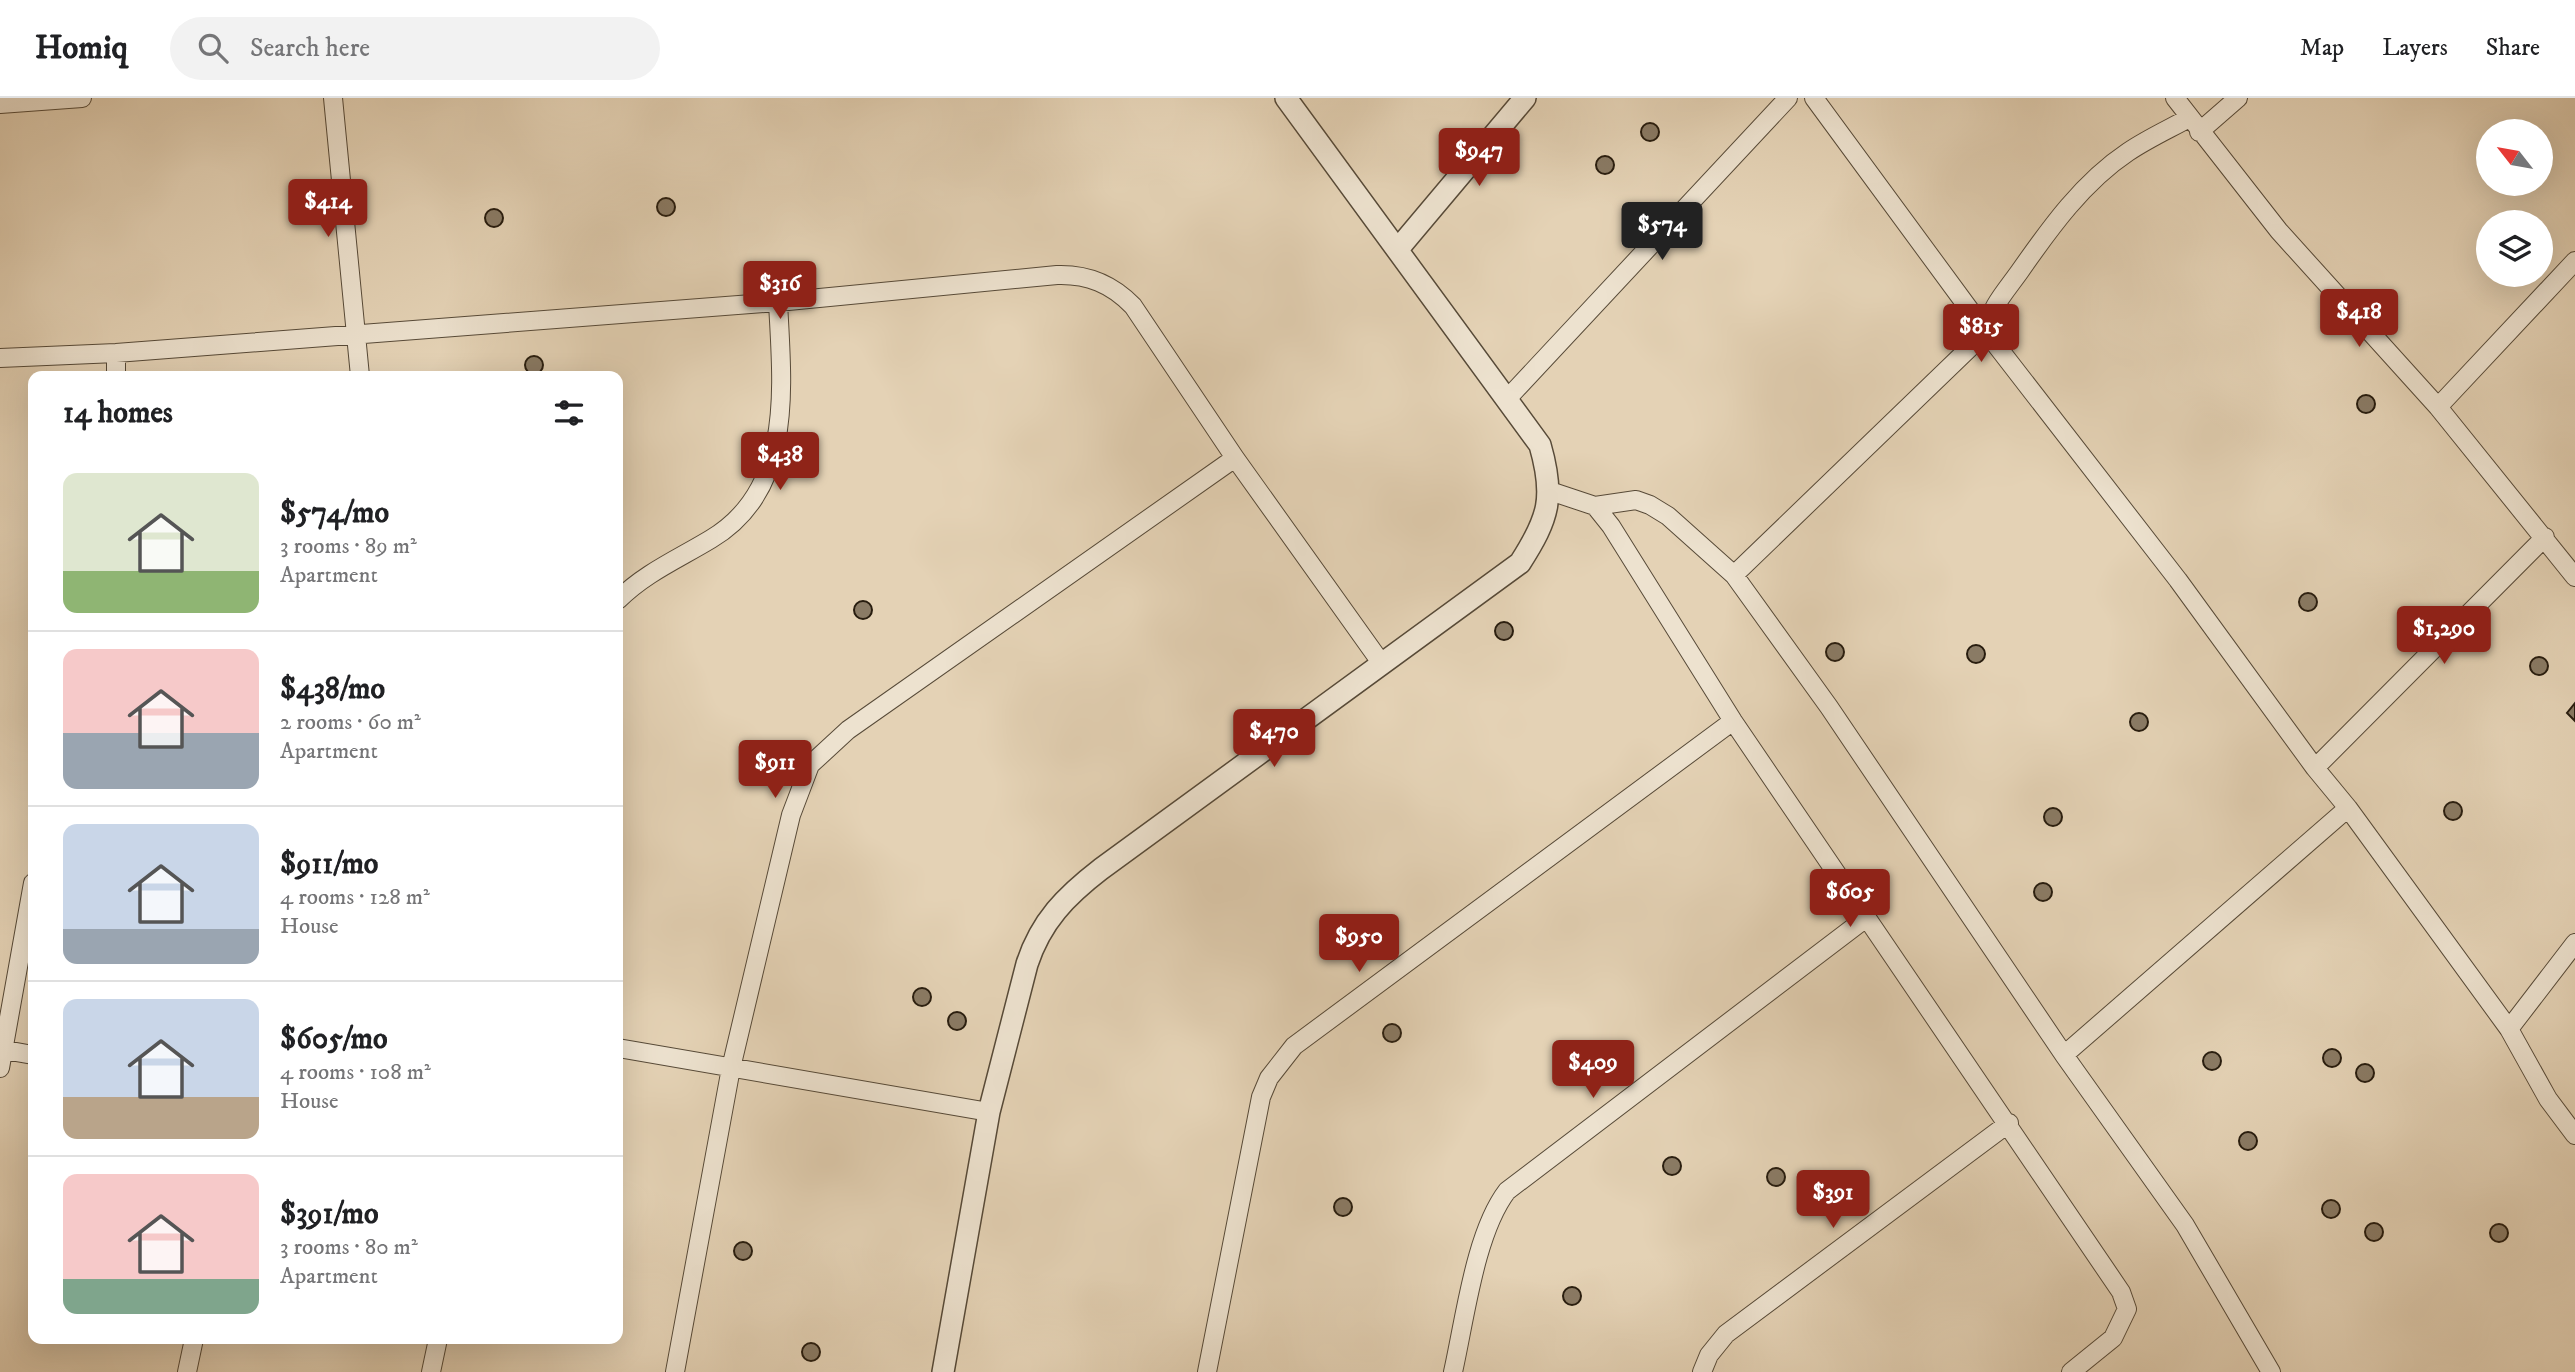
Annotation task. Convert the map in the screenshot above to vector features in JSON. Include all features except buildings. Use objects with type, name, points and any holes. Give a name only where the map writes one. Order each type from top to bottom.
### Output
[{"type":"street","points":[[0,104],[82,98]]},
{"type":"street","points":[[333,98],[360,371]]},
{"type":"street","points":[[943,1372],[989,1112],[1027,964],[1034,944],[1055,909],[1101,869],[1520,563],[1547,515],[1550,491],[1540,445],[1286,98]]},
{"type":"street","points":[[1398,249],[1525,98]]},
{"type":"street","points":[[1507,400],[1788,98]]},
{"type":"street","points":[[1814,98],[1986,332],[2178,580],[2315,768],[2348,807],[2509,1029],[2543,1090],[2575,1135]]},
{"type":"street","points":[[2175,98],[2279,231],[2438,407],[2575,577]]},
{"type":"street","points":[[1734,575],[1986,332],[1989,317],[1999,299],[2040,242],[2091,182],[2128,152],[2194,125],[2238,98]]},
{"type":"street","points":[[2438,407],[2575,261]]},
{"type":"street","points":[[0,358],[116,353],[778,302],[1057,275],[1092,278],[1121,294],[1133,306],[1235,458],[1382,664]]},
{"type":"street","points":[[623,595],[637,581],[712,538],[738,518],[758,492],[773,461],[782,400],[778,302]]},
{"type":"street","points":[[116,353],[116,371]]},
{"type":"street","points":[[675,1372],[731,1068],[791,815],[810,765],[848,730],[1235,458]]},
{"type":"street","points":[[1550,491],[1595,506],[1636,500],[1650,505],[1668,516],[1734,575],[1903,815],[2064,1055],[2185,1225],[2271,1372]]},
{"type":"street","points":[[1595,506],[1611,526],[1733,721],[2009,1123],[2121,1292],[2127,1309],[2113,1338],[2071,1372]]},
{"type":"street","points":[[2315,768],[2545,537]]},
{"type":"street","points":[[1207,1372],[1261,1097],[1279,1062],[1294,1046],[1733,721]]},
{"type":"street","points":[[2064,1055],[2348,807]]},
{"type":"street","points":[[0,1068],[28,910]]},
{"type":"street","points":[[1453,1372],[1485,1234],[1494,1207],[1507,1191],[1866,918]]},
{"type":"street","points":[[2509,1029],[2575,943]]},
{"type":"street","points":[[2,1049],[28,1054]]},
{"type":"street","points":[[623,1049],[989,1112]]},
{"type":"street","points":[[1702,1372],[1709,1355],[1726,1334],[2009,1123]]},
{"type":"street","points":[[187,1372],[193,1344]]},
{"type":"street","points":[[431,1372],[437,1344]]}]
